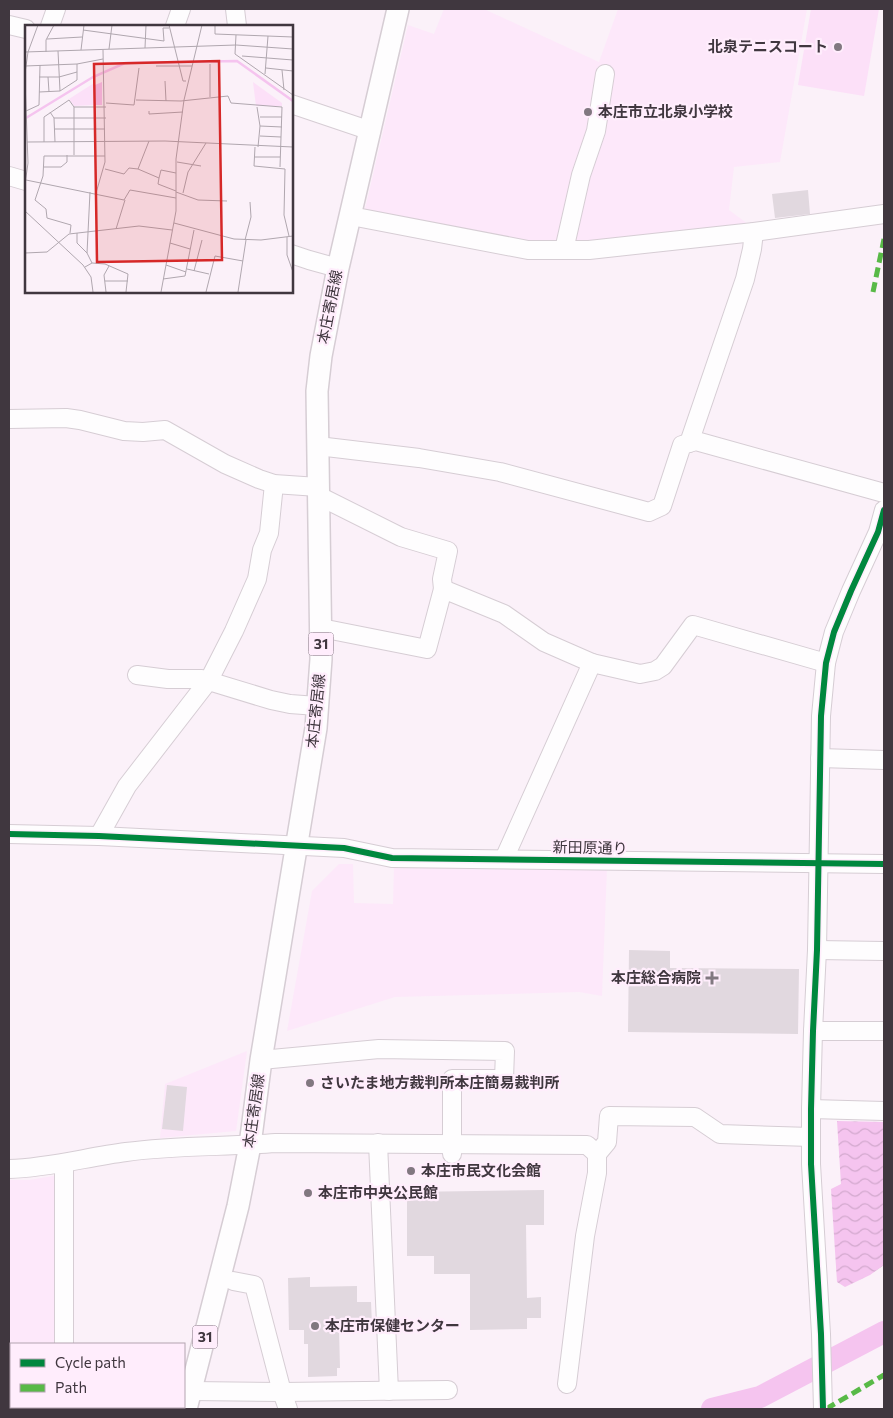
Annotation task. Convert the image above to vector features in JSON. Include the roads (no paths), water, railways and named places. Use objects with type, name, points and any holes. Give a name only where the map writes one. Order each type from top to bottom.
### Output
[{"type":"main road","name":"本庄寄居線","points":[[189,1398],[238,1206],[250,1145],[261,1060],[316,728],[321,659],[317,391],[321,356],[338,268],[398,9]]},
{"type":"street","points":[[50,25],[56,9]]},
{"type":"street","points":[[175,25],[181,9]]},
{"type":"street","points":[[235,9],[237,25]]},
{"type":"street","points":[[9,26],[25,29]]},
{"type":"street","points":[[564,250],[581,175],[596,130],[605,74]]},
{"type":"street","points":[[292,104],[371,131]]},
{"type":"street","points":[[9,176],[25,181]]},
{"type":"street","points":[[351,216],[528,250],[589,250],[754,232],[884,214]]},
{"type":"street","points":[[689,443],[745,279],[754,232]]},
{"type":"street","points":[[292,254],[338,268]]},
{"type":"street","points":[[9,419],[66,418],[124,431],[165,430],[225,464],[259,479],[274,484],[318,492],[401,537],[448,551],[442,579],[443,589],[427,649],[321,628]]},
{"type":"street","points":[[318,446],[420,458],[500,472],[649,512],[662,506],[682,445],[696,441],[884,493]]},
{"type":"street","points":[[99,836],[127,786],[209,680],[234,631],[258,579],[262,550],[269,533],[274,484]]},
{"type":"street","points":[[823,1407],[811,1137],[813,1031],[818,950],[821,716],[826,663],[834,632],[878,532],[884,510]]},
{"type":"street","points":[[443,589],[504,614],[544,642],[592,663],[640,674],[655,671],[663,666],[693,625],[826,663]]},
{"type":"street","points":[[504,859],[592,663]]},
{"type":"street","points":[[137,675],[168,679],[202,678],[271,700],[290,704],[317,706]]},
{"type":"street","points":[[820,758],[884,760]]},
{"type":"street","name":"新田原通り","points":[[9,834],[99,836],[344,848],[392,858],[884,864]]},
{"type":"street","points":[[818,950],[884,951]]},
{"type":"street","points":[[813,1031],[884,1031]]},
{"type":"street","points":[[261,1060],[379,1049],[505,1051],[504,1079],[452,1079],[452,1149]]},
{"type":"street","points":[[811,1110],[884,1111]]},
{"type":"street","points":[[9,1170],[32,1169],[126,1152],[179,1146],[250,1145],[276,1153],[379,1149],[452,1149],[582,1156],[597,1154],[608,1142],[609,1116],[695,1117],[720,1134],[811,1137]]},
{"type":"street","points":[[379,1149],[389,1391]]},
{"type":"street","points":[[567,1384],[585,1236],[597,1173],[597,1154]]},
{"type":"street","points":[[64,1163],[64,1343]]},
{"type":"street","points":[[233,1281],[254,1285],[285,1400]]},
{"type":"street","points":[[189,1398],[285,1400],[389,1391],[448,1390]]},
{"type":"water","points":[[837,1121],[884,1122],[884,1265],[870,1275],[845,1287],[837,1282],[831,1189],[841,1184]]},
{"type":"waterway","points":[[712,1409],[760,1397],[884,1332]]},
{"type":"place","name":"北泉テニスコート","points":[[838,47]]},
{"type":"place","name":"本庄市立北泉小学校","points":[[588,112]]},
{"type":"place","name":"本庄総合病院","points":[[712,978]]},
{"type":"place","name":"さいたま地方裁判所本庄簡易裁判所","points":[[310,1083]]},
{"type":"place","name":"本庄市民文化会館","points":[[411,1171]]},
{"type":"place","name":"本庄市中央公民館","points":[[308,1193]]},
{"type":"place","name":"本庄市保健センター","points":[[315,1326]]}]
